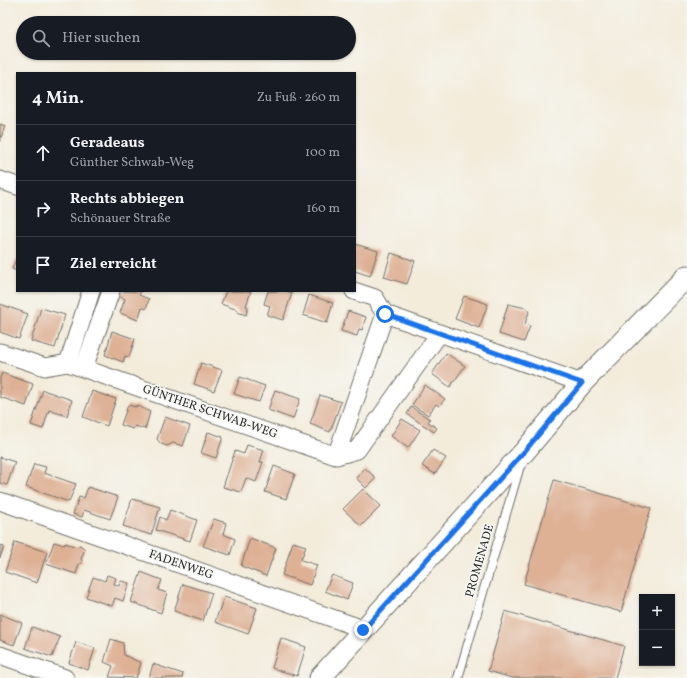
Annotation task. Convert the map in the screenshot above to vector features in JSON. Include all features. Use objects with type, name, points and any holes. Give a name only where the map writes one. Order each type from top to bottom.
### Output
[{"type":"street","points":[[0,180],[16,186]]},
{"type":"street","points":[[320,678],[524,452],[582,383],[687,276]]},
{"type":"street","points":[[68,363],[91,292]]},
{"type":"street","points":[[84,368],[111,292]]},
{"type":"street","points":[[356,292],[375,298],[385,314],[582,383]]},
{"type":"street","points":[[336,456],[385,314]]},
{"type":"street","points":[[336,456],[357,450],[440,334]]},
{"type":"street","name":"GÜNTHER SCHWAB-WEG","points":[[0,352],[45,366],[68,363],[336,456]]},
{"type":"street","name":"FADENWEG","points":[[0,501],[363,630]]},
{"type":"street","points":[[0,655],[65,678]]},
{"type":"lane","name":"PROMENADE","points":[[458,678],[524,452]]},
{"type":"building","points":[[0,124],[5,126],[0,141]]},
{"type":"building","points":[[356,244],[378,251],[370,276],[356,271]]},
{"type":"building","points":[[391,253],[415,261],[407,284],[384,277]]},
{"type":"building","points":[[16,259],[16,271],[12,269]]},
{"type":"building","points":[[118,292],[140,292],[139,295],[149,299],[146,309],[142,307],[138,320],[120,313],[125,299],[116,295]]},
{"type":"building","points":[[226,292],[251,292],[246,306],[248,307],[246,315],[237,312],[238,310],[221,304]]},
{"type":"building","points":[[268,292],[292,293],[283,320],[267,315],[270,306],[264,304]]},
{"type":"building","points":[[309,295],[333,303],[327,323],[303,315]]},
{"type":"building","points":[[464,296],[488,304],[479,328],[455,319]]},
{"type":"building","points":[[0,304],[28,314],[19,339],[0,332]]},
{"type":"building","points":[[508,304],[526,308],[529,312],[525,324],[530,326],[524,342],[499,334]]},
{"type":"building","points":[[41,308],[65,315],[55,348],[31,341]]},
{"type":"building","points":[[348,311],[366,317],[362,330],[359,329],[357,336],[341,331]]},
{"type":"building","points":[[112,331],[135,339],[129,357],[125,356],[123,362],[105,355]]},
{"type":"building","points":[[446,353],[465,366],[450,387],[432,374]]},
{"type":"building","points":[[201,363],[222,370],[214,391],[194,384]]},
{"type":"building","points":[[2,373],[33,384],[26,406],[0,397],[0,378]]},
{"type":"building","points":[[240,377],[265,386],[259,402],[234,394]]},
{"type":"building","points":[[425,385],[445,399],[439,406],[436,404],[428,415],[412,405]]},
{"type":"building","points":[[43,390],[72,400],[67,416],[49,410],[43,429],[31,425]]},
{"type":"building","points":[[275,390],[300,399],[293,419],[268,410]]},
{"type":"building","points":[[92,391],[116,399],[107,426],[83,417]]},
{"type":"building","points":[[320,395],[341,402],[330,432],[310,424]]},
{"type":"building","points":[[128,405],[136,407],[136,405],[150,412],[145,429],[135,426],[133,429],[121,425]]},
{"type":"building","points":[[411,407],[430,419],[428,422],[437,428],[434,432],[407,414]]},
{"type":"building","points":[[165,417],[190,426],[183,446],[173,443],[167,446],[161,444],[157,439]]},
{"type":"building","points":[[402,419],[420,430],[408,448],[391,436]]},
{"type":"building","points":[[208,432],[223,437],[216,458],[201,453]]},
{"type":"building","points":[[247,445],[264,450],[260,462],[263,462],[256,482],[246,478],[241,492],[223,487],[235,451],[244,454]]},
{"type":"building","points":[[433,450],[446,458],[435,474],[422,466]]},
{"type":"building","points":[[0,457],[15,462],[7,485],[0,483]]},
{"type":"building","points":[[34,464],[46,467],[44,473],[76,484],[69,502],[26,487]]},
{"type":"building","points":[[274,466],[295,474],[286,499],[265,492]]},
{"type":"building","points":[[365,468],[376,478],[366,488],[356,478]]},
{"type":"building","points":[[554,480],[651,508],[621,612],[524,584]]},
{"type":"building","points":[[88,487],[118,497],[110,519],[84,510],[82,517],[73,514],[79,497],[84,498]]},
{"type":"building","points":[[363,489],[381,506],[361,526],[343,509]]},
{"type":"building","points":[[132,499],[160,507],[151,535],[123,526]]},
{"type":"building","points":[[170,510],[197,520],[190,541],[156,530],[160,517],[166,520]]},
{"type":"building","points":[[214,519],[226,523],[223,534],[235,539],[230,555],[203,546]]},
{"type":"building","points":[[250,538],[276,548],[266,576],[241,566]]},
{"type":"building","points":[[15,542],[47,552],[37,583],[5,572]]},
{"type":"building","points":[[54,542],[65,545],[65,543],[77,547],[80,545],[85,549],[81,559],[83,562],[79,564],[76,574],[46,564]]},
{"type":"building","points":[[293,542],[306,546],[301,560],[317,565],[310,585],[282,575]]},
{"type":"building","points":[[0,545],[4,546],[0,558]]},
{"type":"building","points":[[141,572],[162,580],[158,590],[167,593],[161,613],[131,602]]},
{"type":"building","points":[[107,575],[116,578],[114,584],[119,586],[121,581],[129,583],[123,601],[115,598],[112,606],[86,597],[93,577],[105,581]]},
{"type":"building","points":[[332,575],[353,583],[347,600],[325,591]]},
{"type":"building","points":[[183,584],[212,593],[203,621],[174,611]]},
{"type":"building","points":[[224,597],[257,608],[248,634],[215,622]]},
{"type":"building","points":[[505,611],[624,646],[615,678],[512,678],[488,671]]},
{"type":"building","points":[[0,614],[22,623],[14,645],[0,640]]},
{"type":"building","points":[[32,627],[60,637],[52,657],[25,648]]},
{"type":"building","points":[[281,638],[306,647],[297,676],[272,668]]},
{"type":"building","points":[[111,639],[123,643],[124,655],[141,663],[136,678],[109,677],[113,666],[104,662]]},
{"type":"building","points":[[76,642],[95,648],[88,670],[69,663]]},
{"type":"building","points":[[153,664],[183,674],[182,678],[149,678]]},
{"type":"route","points":[[363,630],[524,452],[582,383],[385,314]]}]
